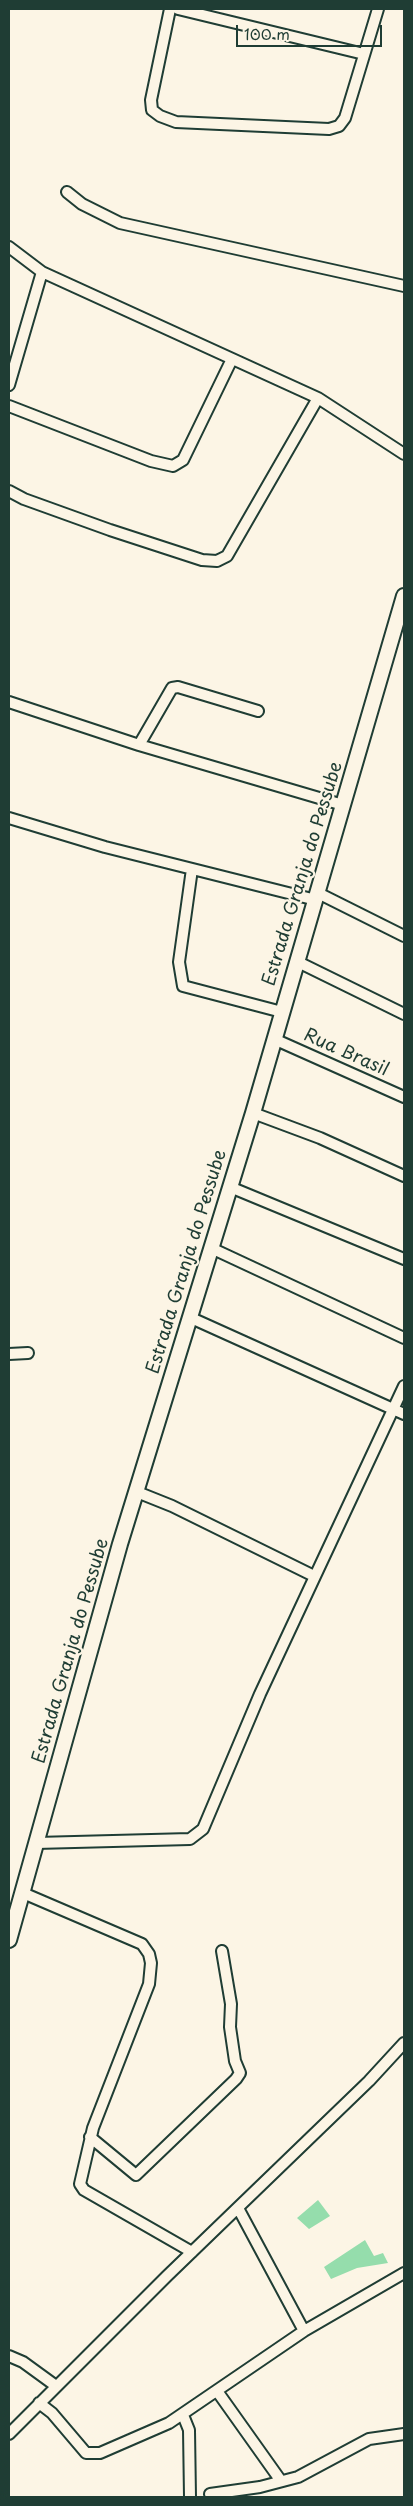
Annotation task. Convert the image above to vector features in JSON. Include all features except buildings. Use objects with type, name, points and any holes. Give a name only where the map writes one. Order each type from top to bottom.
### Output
[{"type":"main road","name":"Estrada Granja do Pessube","points":[[9,1940],[137,1492],[253,1113],[404,596]]},
{"type":"street","points":[[170,9],[151,100],[152,110],[160,116],[176,122],[330,129],[339,126],[345,118],[378,9]]},
{"type":"street","points":[[178,9],[364,54]]},
{"type":"street","points":[[67,192],[82,204],[120,223],[404,286]]},
{"type":"street","points":[[9,247],[42,272],[318,398],[404,454]]},
{"type":"street","points":[[9,385],[42,272]]},
{"type":"street","points":[[9,406],[151,461],[174,466],[183,460],[232,359]]},
{"type":"street","points":[[9,491],[32,502],[118,532],[202,560],[217,562],[227,556],[318,398]]},
{"type":"street","points":[[139,745],[172,688],[178,687],[258,711]]},
{"type":"street","points":[[9,702],[139,745],[343,806]]},
{"type":"street","points":[[9,818],[105,847],[317,897],[404,936]]},
{"type":"street","points":[[192,869],[179,962],[182,986],[282,1012]]},
{"type":"street","points":[[296,961],[404,1014]]},
{"type":"street","name":"Rua Brasil","points":[[274,1039],[404,1097]]},
{"type":"street","points":[[253,1113],[320,1138],[404,1176]]},
{"type":"street","points":[[230,1187],[404,1259]]},
{"type":"street","points":[[211,1248],[404,1338]]},
{"type":"street","points":[[189,1318],[404,1414]]},
{"type":"street","points":[[9,1354],[28,1353]]},
{"type":"street","points":[[36,1843],[190,1839],[197,1836],[210,1816],[260,1694],[404,1386]]},
{"type":"street","points":[[137,1492],[172,1506],[314,1576]]},
{"type":"street","points":[[23,1893],[142,1944],[149,1954],[151,1963],[149,1984],[90,2137],[80,2179],[84,2190],[192,2252]]},
{"type":"street","points":[[90,2137],[136,2175],[236,2079],[240,2073],[232,2035],[231,2004],[222,1951]]},
{"type":"street","points":[[9,2434],[404,2043]]},
{"type":"street","points":[[238,2208],[304,2331]]},
{"type":"street","points":[[39,2403],[52,2413],[82,2448],[92,2454],[148,2434],[183,2415],[304,2331],[404,2273]]},
{"type":"street","points":[[9,2356],[23,2362],[56,2386]]},
{"type":"street","points":[[217,2391],[281,2481]]},
{"type":"street","points":[[183,2415],[189,2430],[190,2497]]},
{"type":"street","points":[[210,2494],[260,2487],[298,2477],[369,2439],[404,2434]]},
{"type":"green space","points":[[318,2200],[330,2216],[309,2229],[297,2218]]},
{"type":"green space","points":[[365,2240],[374,2256],[383,2253],[388,2263],[357,2268],[331,2279],[324,2267]]}]
